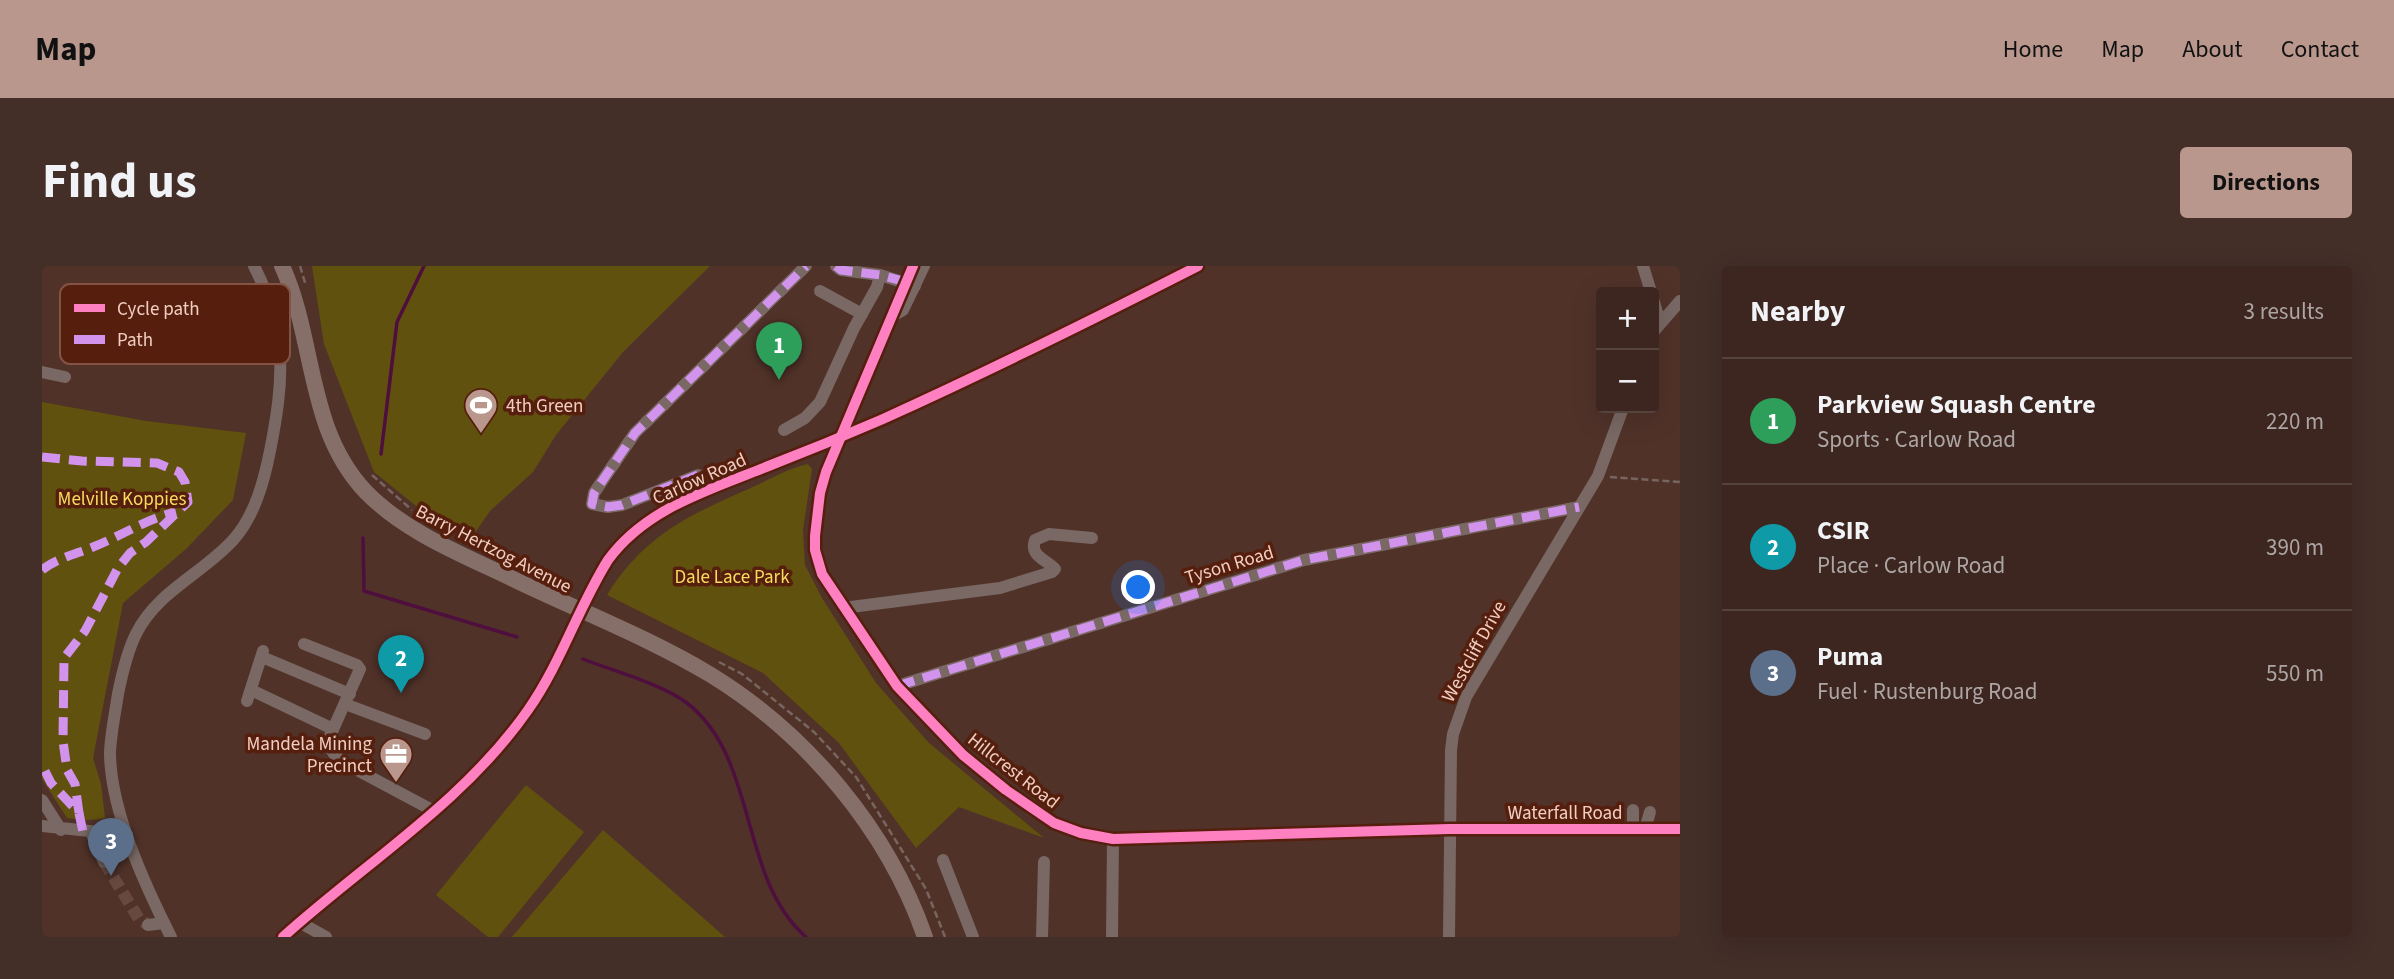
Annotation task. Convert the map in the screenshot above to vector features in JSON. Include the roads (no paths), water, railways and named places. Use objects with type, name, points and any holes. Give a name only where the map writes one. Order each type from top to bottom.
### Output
[{"type":"main road","name":"Barry Hertzog Avenue","points":[[282,266],[289,284]]},
{"type":"main road","name":"Barry Hertzog Avenue","points":[[290,288],[299,313],[321,413],[329,435],[364,490],[402,521],[442,544],[685,661],[740,695],[813,758],[854,806],[887,855],[925,937]]},
{"type":"street","points":[[254,266],[262,284]]},
{"type":"street","points":[[698,475],[622,505],[608,507],[592,504],[594,493],[635,433],[806,266]]},
{"type":"street","points":[[836,266],[841,270],[880,275],[911,284]]},
{"type":"street","points":[[911,284],[913,266]]},
{"type":"street","points":[[911,284],[924,266]]},
{"type":"street","name":"Carlow Road","points":[[283,937],[434,811],[495,752],[530,708],[552,673],[604,566],[631,535],[671,506],[838,439],[940,393],[1198,266]]},
{"type":"street","points":[[1643,266],[1649,287]]},
{"type":"street","points":[[784,430],[805,418],[820,402],[877,287],[880,275]]},
{"type":"street","name":"Hillcrest Road","points":[[911,284],[894,307],[894,314],[838,439],[820,493],[816,550],[822,574],[897,687],[963,755],[1026,804],[1065,827],[1113,839],[1449,828]]},
{"type":"street","points":[[820,291],[862,314]]},
{"type":"street","points":[[1659,325],[1680,301]]},
{"type":"street","points":[[171,937],[127,835],[116,798],[110,752],[112,727],[134,636],[149,613],[161,601],[235,538],[253,508],[266,469],[279,404],[281,364]]},
{"type":"street","points":[[42,372],[65,377]]},
{"type":"street","name":"Westcliff Drive","points":[[1449,937],[1451,750],[1456,726],[1466,696],[1598,476],[1621,413]]},
{"type":"street","name":"Tyson Road","points":[[897,687],[1304,561],[1579,507]]},
{"type":"street","points":[[843,608],[1013,585],[1055,569],[1041,560],[1033,545],[1035,540],[1049,534],[1092,538]]},
{"type":"street","points":[[304,644],[357,665],[360,669],[334,729],[329,744],[332,752],[338,759],[434,811]]},
{"type":"street","points":[[334,729],[249,696],[263,653],[347,699],[425,734]]},
{"type":"street","points":[[42,800],[61,830]]},
{"type":"street","points":[[1633,810],[1639,829]]},
{"type":"street","points":[[1639,829],[1650,812]]},
{"type":"street","points":[[42,826],[127,835]]},
{"type":"street","name":"Waterfall Road","points":[[1449,828],[1680,830]]},
{"type":"street","points":[[91,832],[104,862]]},
{"type":"street","points":[[1112,937],[1113,839]]},
{"type":"street","points":[[943,860],[973,937]]},
{"type":"street","points":[[1042,937],[1044,862]]},
{"type":"street","points":[[299,922],[326,937]]},
{"type":"street","points":[[148,925],[164,923]]},
{"type":"waterway","points":[[381,454],[397,322],[424,266]]},
{"type":"waterway","points":[[363,538],[364,591],[517,637]]},
{"type":"waterway","points":[[583,659],[677,696],[710,727],[726,755],[738,786],[769,883],[784,912],[806,937]]},
{"type":"tunnel","points":[[104,862],[139,919],[148,925]]},
{"type":"place","name":"Parkview Squash Centre","points":[[779,380]]},
{"type":"place","name":"4th Green","points":[[481,435]]},
{"type":"place","name":"CSIR","points":[[401,693]]},
{"type":"place","name":"Mandela Mining Precinct","points":[[396,784]]},
{"type":"place","name":"Puma","points":[[111,876]]},
{"type":"park label","name":"Melville Koppies","points":[[122,498]]},
{"type":"park label","name":"Dale Lace Park","points":[[732,576]]}]
